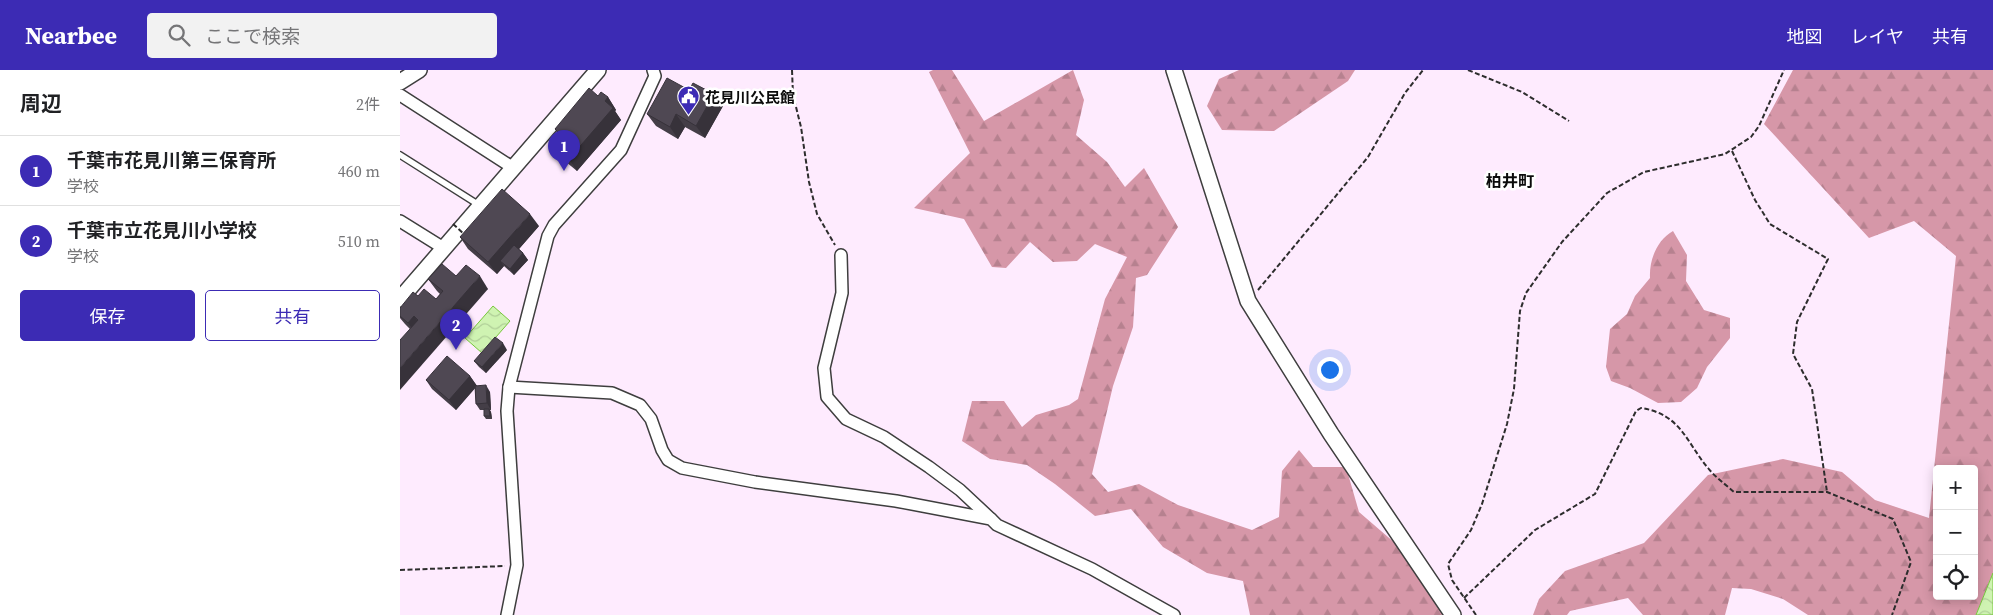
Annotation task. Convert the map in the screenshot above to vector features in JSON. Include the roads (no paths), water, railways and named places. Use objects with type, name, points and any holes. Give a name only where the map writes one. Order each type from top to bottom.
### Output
[{"type":"street","points":[[400,82],[418,70]]},
{"type":"street","points":[[401,297],[445,249],[479,205],[598,70]]},
{"type":"street","points":[[507,615],[516,565],[507,411],[509,387],[548,236],[554,225],[620,150],[655,76],[653,70]]},
{"type":"street","points":[[1174,70],[1248,301],[1330,434],[1453,615]]},
{"type":"street","points":[[400,95],[512,167]]},
{"type":"street","points":[[400,221],[445,249]]},
{"type":"street","points":[[841,255],[842,293],[824,368],[827,397],[846,419],[884,437],[929,466],[960,490],[997,525],[1092,569],[1174,615]]},
{"type":"street","points":[[509,387],[612,393],[640,405],[651,419],[662,450],[668,460],[682,468],[755,482],[896,501],[991,518]]},
{"type":"lane","points":[[400,155],[479,205]]},
{"type":"water","points":[[493,306],[510,321],[482,353],[465,338]]},
{"type":"water","points":[[1993,573],[1993,615],[1976,615]]},
{"type":"place","name":"花見川公民館","points":[[689,116]]},
{"type":"place","name":"千葉市花見川第三保育所","points":[[564,171]]},
{"type":"place","name":"千葉市立花見川小学校","points":[[456,350]]},
{"type":"district","name":"柏井町","points":[[1510,181]]}]
